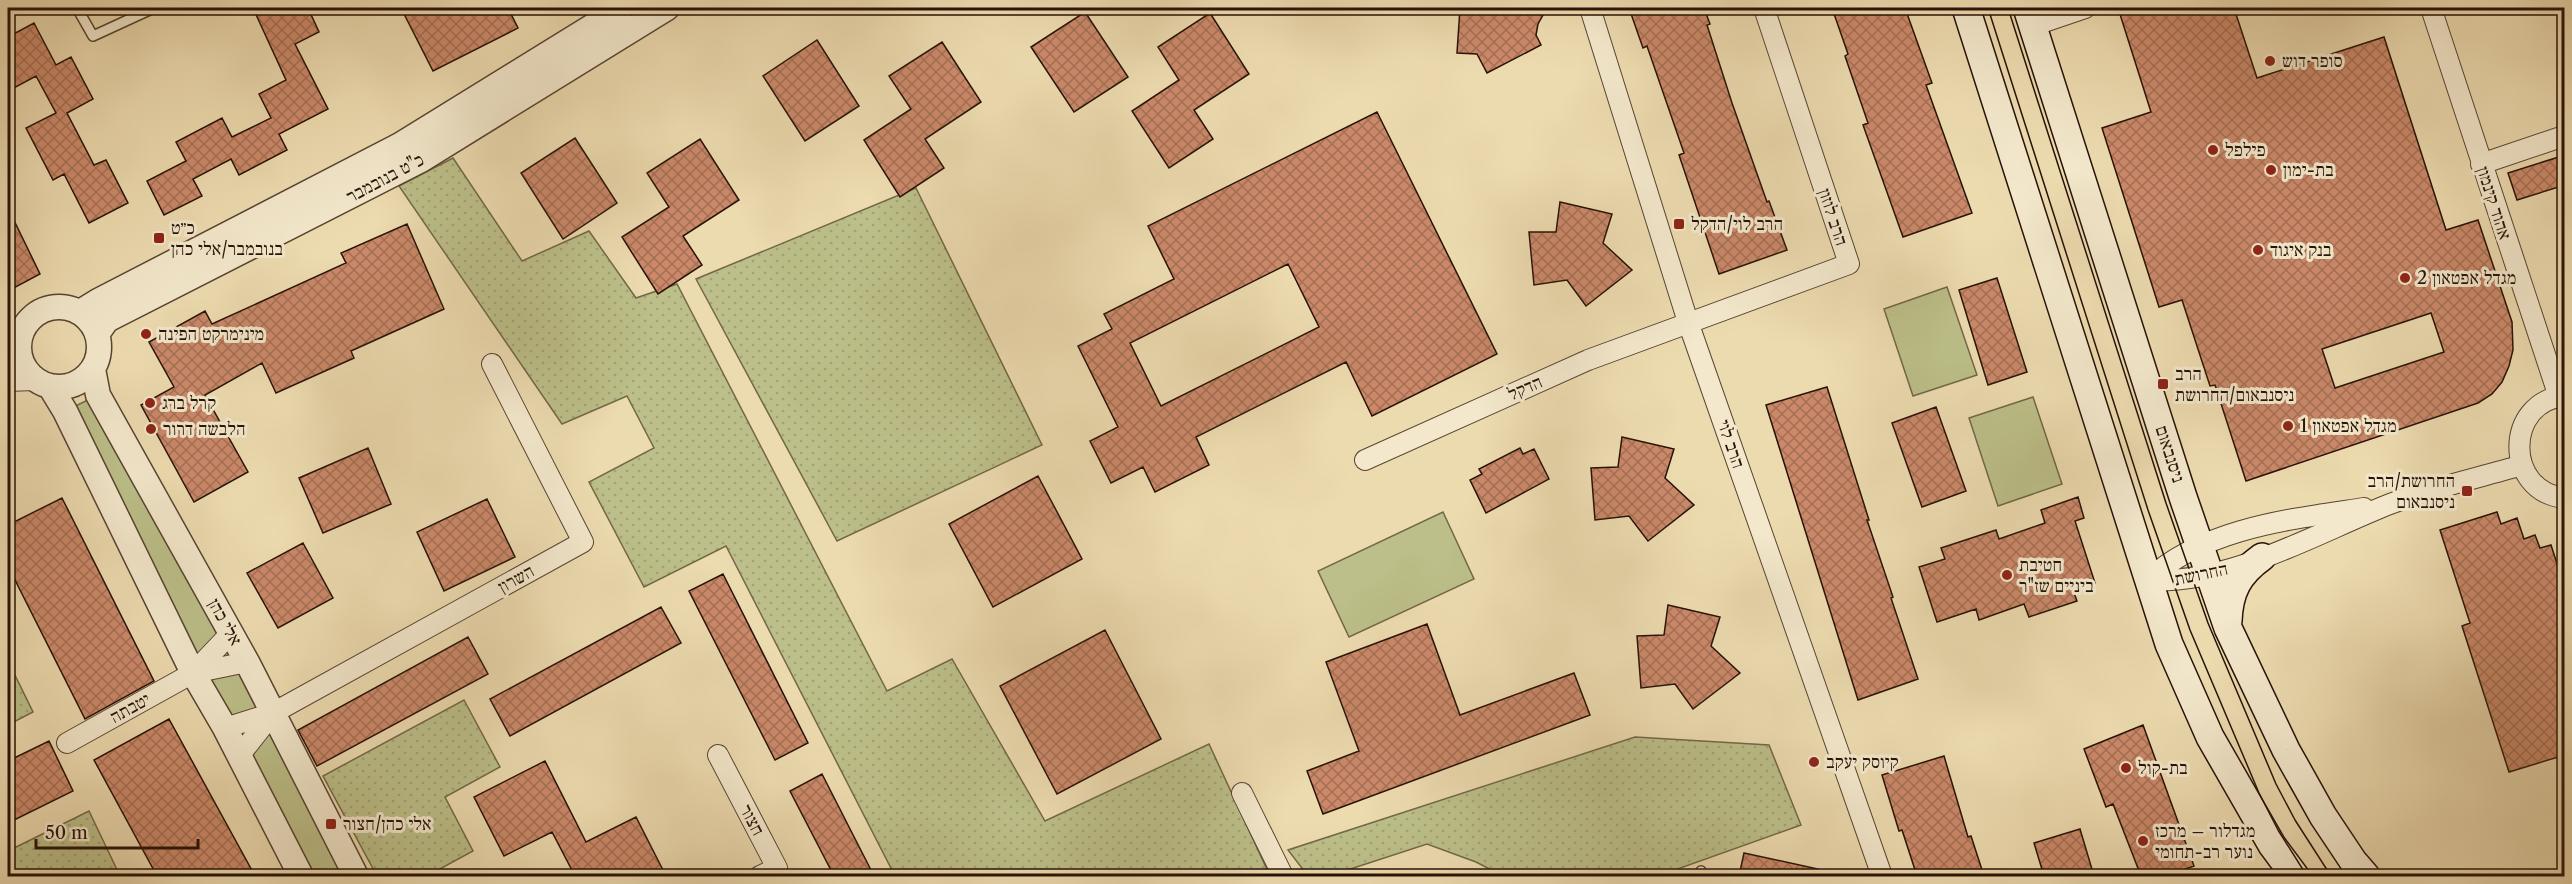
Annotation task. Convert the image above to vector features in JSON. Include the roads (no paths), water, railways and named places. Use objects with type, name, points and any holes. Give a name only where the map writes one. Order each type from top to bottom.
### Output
[{"type":"main road","points":[[1966,8],[2169,644],[2210,737],[2272,844],[2295,876]]},
{"type":"main road","name":"ניסנבאום","points":[[2030,16],[2228,628],[2291,759],[2323,816],[2353,861],[2366,876]]},
{"type":"main road","points":[[2228,628],[2230,602],[2236,583],[2249,566],[2262,557]]},
{"type":"street","name":"כ\"ט בנובמבר","points":[[80,312],[400,145],[622,8]]},
{"type":"street","name":"כ\"ט בנובמבר","points":[[97,334],[107,320],[421,160],[667,8]]},
{"type":"street","name":"הרב לוי","points":[[1590,8],[1688,322],[1881,876]]},
{"type":"street","name":"הרב לוזון","points":[[1688,322],[1849,264],[1764,8]]},
{"type":"street","points":[[2030,16],[2085,8]]},
{"type":"street","name":"אהוד קינמון","points":[[2431,8],[2481,164],[2562,397]]},
{"type":"street","points":[[2481,164],[2565,136]]},
{"type":"street","points":[[8,381],[43,384],[66,387],[81,381],[93,369],[98,357],[97,334],[90,321],[80,312],[58,306],[44,309],[26,323],[13,343],[24,369],[43,384],[65,411],[193,673],[225,728],[301,876]]},
{"type":"street","name":"הדקל","points":[[1365,460],[1588,360],[1688,322]]},
{"type":"street","name":"השרון","points":[[225,728],[273,713],[583,542],[492,364]]},
{"type":"street","name":"אלי כהן","points":[[93,369],[98,395],[248,662],[356,876]]},
{"type":"street","points":[[2562,397],[2542,404],[2529,415],[2521,431],[2518,448],[2522,465],[2529,479],[2541,490],[2565,498]]},
{"type":"street","name":"החרושת","points":[[2148,580],[2174,582],[2210,575],[2262,557],[2393,503],[2522,465]]},
{"type":"street","name":"החרושת","points":[[2148,580],[2166,563],[2200,545],[2302,517],[2393,503]]},
{"type":"street","name":"יטבתה","points":[[67,743],[193,673],[231,633]]},
{"type":"street","name":"יטבתה","points":[[193,673],[248,662]]},
{"type":"street","name":"השרון","points":[[239,756],[273,713]]},
{"type":"street","name":"חצור","points":[[718,755],[777,868],[760,876]]},
{"type":"street","points":[[1242,793],[1283,876]]},
{"type":"lane","points":[[77,8],[93,36],[154,8]]},
{"type":"tram line","points":[[1988,8],[2148,510],[2190,630],[2259,793],[2278,830],[2307,876]]},
{"type":"tram line","points":[[2008,8],[2166,503],[2208,623],[2276,784],[2295,820],[2331,876]]},
{"type":"place","name":"סופר דוש","points":[[2270,61]]},
{"type":"place","name":"פילפל","points":[[2213,150]]},
{"type":"place","name":"בת-ימון","points":[[2271,170]]},
{"type":"place","name":"הרב לוי/הדקל","points":[[1679,224]]},
{"type":"place","name":"כ״ט בנובמבר/אלי כהן","points":[[159,238]]},
{"type":"place","name":"בנק איגוד","points":[[2258,250]]},
{"type":"place","name":"מגדל אפטאון 2","points":[[2405,278]]},
{"type":"place","name":"מינימרקט הפינה","points":[[146,334]]},
{"type":"place","name":"הרב ניסנבאום/החרושת","points":[[2163,384]]},
{"type":"place","name":"קרל ברג","points":[[150,403]]},
{"type":"place","name":"מגדל אפטאון 1","points":[[2288,426]]},
{"type":"place","name":"הלבשה דרור","points":[[151,429]]},
{"type":"place","name":"החרושת/הרב ניסנבאום","points":[[2467,491]]},
{"type":"place","name":"חטיבת ביניים שז\"ר","points":[[2007,575]]},
{"type":"place","name":"קיוסק יעקב","points":[[1814,762]]},
{"type":"place","name":"בת-קול","points":[[2126,768]]},
{"type":"place","name":"אלי כהן/חצור","points":[[331,824]]},
{"type":"place","name":"מגדלור – מרכז נוער רב-תחומי","points":[[2143,841]]}]
